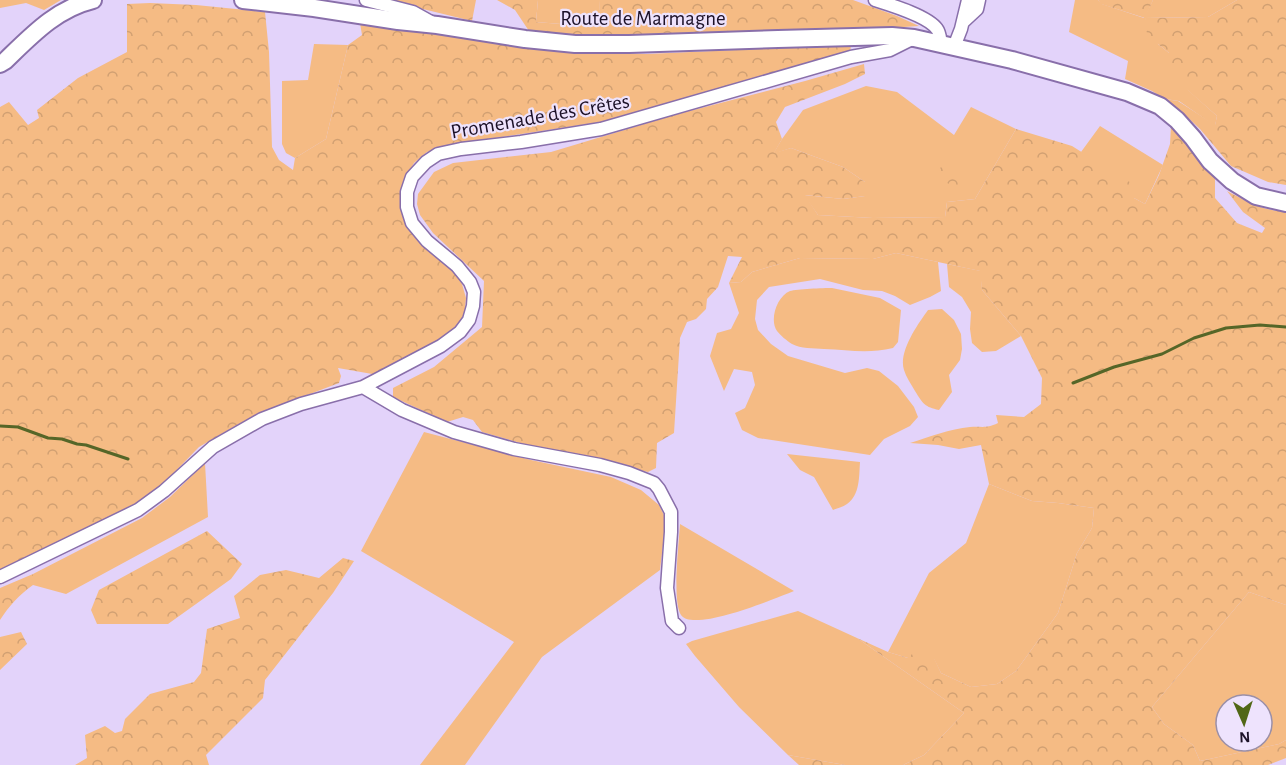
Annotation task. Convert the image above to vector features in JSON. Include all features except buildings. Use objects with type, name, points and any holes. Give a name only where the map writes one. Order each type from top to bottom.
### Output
[{"type":"street","points":[[0,64],[57,15],[93,0]]},
{"type":"street","name":"Route de Marmagne","points":[[243,0],[575,44],[891,36],[915,38],[1012,60],[1127,92],[1160,106],[1178,120],[1210,161],[1232,181],[1256,196],[1286,203]]},
{"type":"street","points":[[366,0],[413,12],[437,25]]},
{"type":"street","points":[[875,0],[899,7],[932,23],[948,45],[963,22],[978,9],[979,0]]},
{"type":"street","points":[[963,22],[968,0]]},
{"type":"street","name":"Promenade des Crêtes","points":[[0,577],[138,510],[164,491],[213,447],[262,419],[301,404],[363,387],[441,346],[460,332],[469,320],[473,306],[474,292],[470,282],[457,266],[427,241],[412,223],[407,207],[407,192],[412,177],[426,162],[438,154],[601,129],[851,57],[890,50],[915,38]]},
{"type":"street","points":[[363,387],[402,410],[454,432],[513,448],[628,472],[654,483],[671,512],[667,588],[672,621],[679,628]]},
{"type":"green space","points":[[0,0],[61,0],[44,10],[26,3],[0,8]]},
{"type":"green space","points":[[386,0],[476,0],[472,21]]},
{"type":"green space","points":[[497,0],[538,0],[536,22],[598,27],[600,0],[853,0],[919,26],[843,31],[591,36],[529,31],[515,10]]},
{"type":"green space","points":[[538,0],[600,0],[599,27],[536,22]]},
{"type":"green space","points":[[1075,0],[1098,0],[1102,4],[1144,18],[1153,0],[1237,0],[1208,17],[1145,18],[1158,44],[1169,53],[1188,90],[1217,116],[1215,126],[1179,101],[1165,99],[1125,79],[1128,61],[1069,32]]},
{"type":"green space","points":[[1098,0],[1153,0],[1145,18],[1101,4]]},
{"type":"green space","points":[[1237,0],[1286,0],[1286,185],[1268,182],[1231,166],[1200,129],[1165,99],[1178,101],[1215,125],[1217,116],[1167,72],[1169,53],[1158,44],[1148,42],[1145,18],[1208,17]]},
{"type":"green space","points":[[150,3],[265,12],[269,52],[272,147],[279,160],[293,170],[295,158],[326,139],[348,45],[362,35],[360,23],[472,37],[536,49],[588,53],[647,54],[851,45],[850,53],[601,122],[455,144],[427,152],[414,163],[405,179],[400,201],[406,224],[457,275],[462,284],[466,298],[464,321],[441,341],[378,375],[338,368],[341,376],[339,383],[265,411],[199,447],[165,482],[136,505],[0,570],[0,107],[9,102],[28,125],[39,118],[37,110],[78,78],[127,52],[127,4]]},
{"type":"green space","points":[[314,44],[348,45],[326,139],[295,158],[286,153],[282,144],[282,81],[308,80]]},
{"type":"green space","points":[[864,64],[865,74],[785,107],[776,122],[782,139],[774,153],[791,148],[843,167],[865,182],[865,196],[843,199],[805,195],[818,215],[873,218],[945,217],[947,202],[975,199],[1016,129],[1072,146],[1136,186],[1134,198],[1145,204],[1170,144],[1171,126],[1185,138],[1198,161],[1215,176],[1215,198],[1237,223],[1262,233],[1265,228],[1243,212],[1227,191],[1263,208],[1286,211],[1286,605],[1249,592],[1152,707],[1164,724],[1193,745],[1200,761],[1237,753],[1274,753],[1274,745],[1286,740],[1286,758],[1268,765],[903,765],[924,755],[964,713],[857,638],[908,658],[917,649],[934,658],[941,673],[971,687],[997,684],[1016,671],[1058,613],[1077,553],[1092,528],[1094,508],[1032,501],[989,484],[981,445],[959,449],[910,443],[955,430],[994,425],[998,423],[996,415],[1024,417],[1041,404],[1042,378],[1021,336],[982,290],[980,271],[896,253],[873,259],[800,258],[752,272],[741,282],[729,283],[742,257],[728,256],[718,287],[707,299],[706,309],[696,319],[687,322],[680,338],[674,433],[657,443],[656,468],[648,472],[527,445],[482,432],[473,420],[463,417],[447,422],[393,397],[393,388],[434,367],[482,327],[484,281],[433,233],[420,215],[417,204],[418,194],[434,172],[453,163],[551,152],[674,115]]},
{"type":"green space","points":[[866,86],[897,92],[954,135],[971,107],[1016,129],[975,199],[947,202],[945,217],[873,218],[818,215],[804,195],[843,199],[865,196],[865,182],[843,167],[791,148],[773,154],[803,110]]},
{"type":"green space","points":[[1100,126],[1163,165],[1145,204],[1134,198],[1081,152]]},
{"type":"green space","points":[[943,162],[953,164],[971,178],[965,185],[955,186],[944,182],[940,169]]},
{"type":"green space","points":[[896,253],[938,262],[941,291],[910,305],[882,291],[863,290],[820,279],[769,287],[757,300],[755,319],[758,330],[771,344],[788,356],[845,373],[867,368],[879,371],[898,386],[914,407],[918,417],[910,426],[884,439],[870,455],[758,438],[742,430],[735,413],[745,408],[755,385],[752,372],[734,369],[724,391],[710,356],[717,333],[731,329],[739,313],[729,283],[741,282],[752,272],[800,258],[873,259]]},
{"type":"green space","points":[[947,264],[981,271],[982,290],[1021,336],[996,351],[982,352],[972,343],[971,312],[962,297],[949,287]]},
{"type":"green space","points":[[832,288],[880,298],[901,310],[898,342],[893,348],[850,351],[803,348],[792,344],[777,331],[774,315],[778,303],[785,294],[790,291]]},
{"type":"green space","points":[[942,309],[954,320],[961,334],[962,349],[960,360],[949,375],[952,392],[939,410],[927,406],[920,399],[906,375],[903,363],[910,338],[928,310]]},
{"type":"green space","points":[[424,432],[531,460],[611,477],[641,490],[659,505],[666,519],[660,570],[542,657],[465,765],[420,765],[514,642],[361,551]]},
{"type":"green space","points":[[787,454],[860,462],[858,485],[854,496],[844,506],[833,510],[814,477],[800,470]]},
{"type":"green space","points":[[205,463],[208,517],[66,594],[33,585],[33,574],[142,518],[170,497]]},
{"type":"green space","points":[[989,484],[1032,501],[1094,508],[1092,528],[1077,553],[1058,613],[1016,671],[997,684],[971,687],[941,673],[934,659],[908,658],[888,652],[929,573],[966,543]]},
{"type":"green space","points":[[680,524],[794,591],[717,617],[701,620],[689,619],[681,615],[678,608],[676,585]]},
{"type":"green space","points":[[207,531],[242,564],[231,579],[168,624],[97,624],[91,610],[99,590]]},
{"type":"green space","points":[[343,558],[354,561],[333,593],[265,680],[263,698],[206,755],[209,765],[75,765],[87,758],[85,735],[105,726],[115,733],[122,731],[125,719],[150,694],[194,682],[201,673],[207,629],[240,618],[234,596],[260,575],[286,570],[319,578]]},
{"type":"green space","points":[[33,574],[33,585],[15,601],[0,620],[0,588]]},
{"type":"green space","points":[[1249,592],[1286,605],[1286,740],[1274,745],[1274,693],[1214,693],[1214,753],[1237,753],[1200,761],[1193,745],[1164,724],[1152,707]]},
{"type":"green space","points":[[798,611],[857,638],[964,713],[924,755],[903,765],[845,765],[788,755],[739,707],[686,644]]},
{"type":"green space","points":[[21,632],[27,644],[0,670],[0,637]]},
{"type":"green space","points":[[788,755],[845,765],[799,765]]},
{"type":"waterway","points":[[1073,383],[1114,367],[1162,354],[1194,338],[1226,328],[1260,325],[1286,327]]},
{"type":"waterway","points":[[0,426],[18,427],[48,438],[86,445],[128,459]]}]
